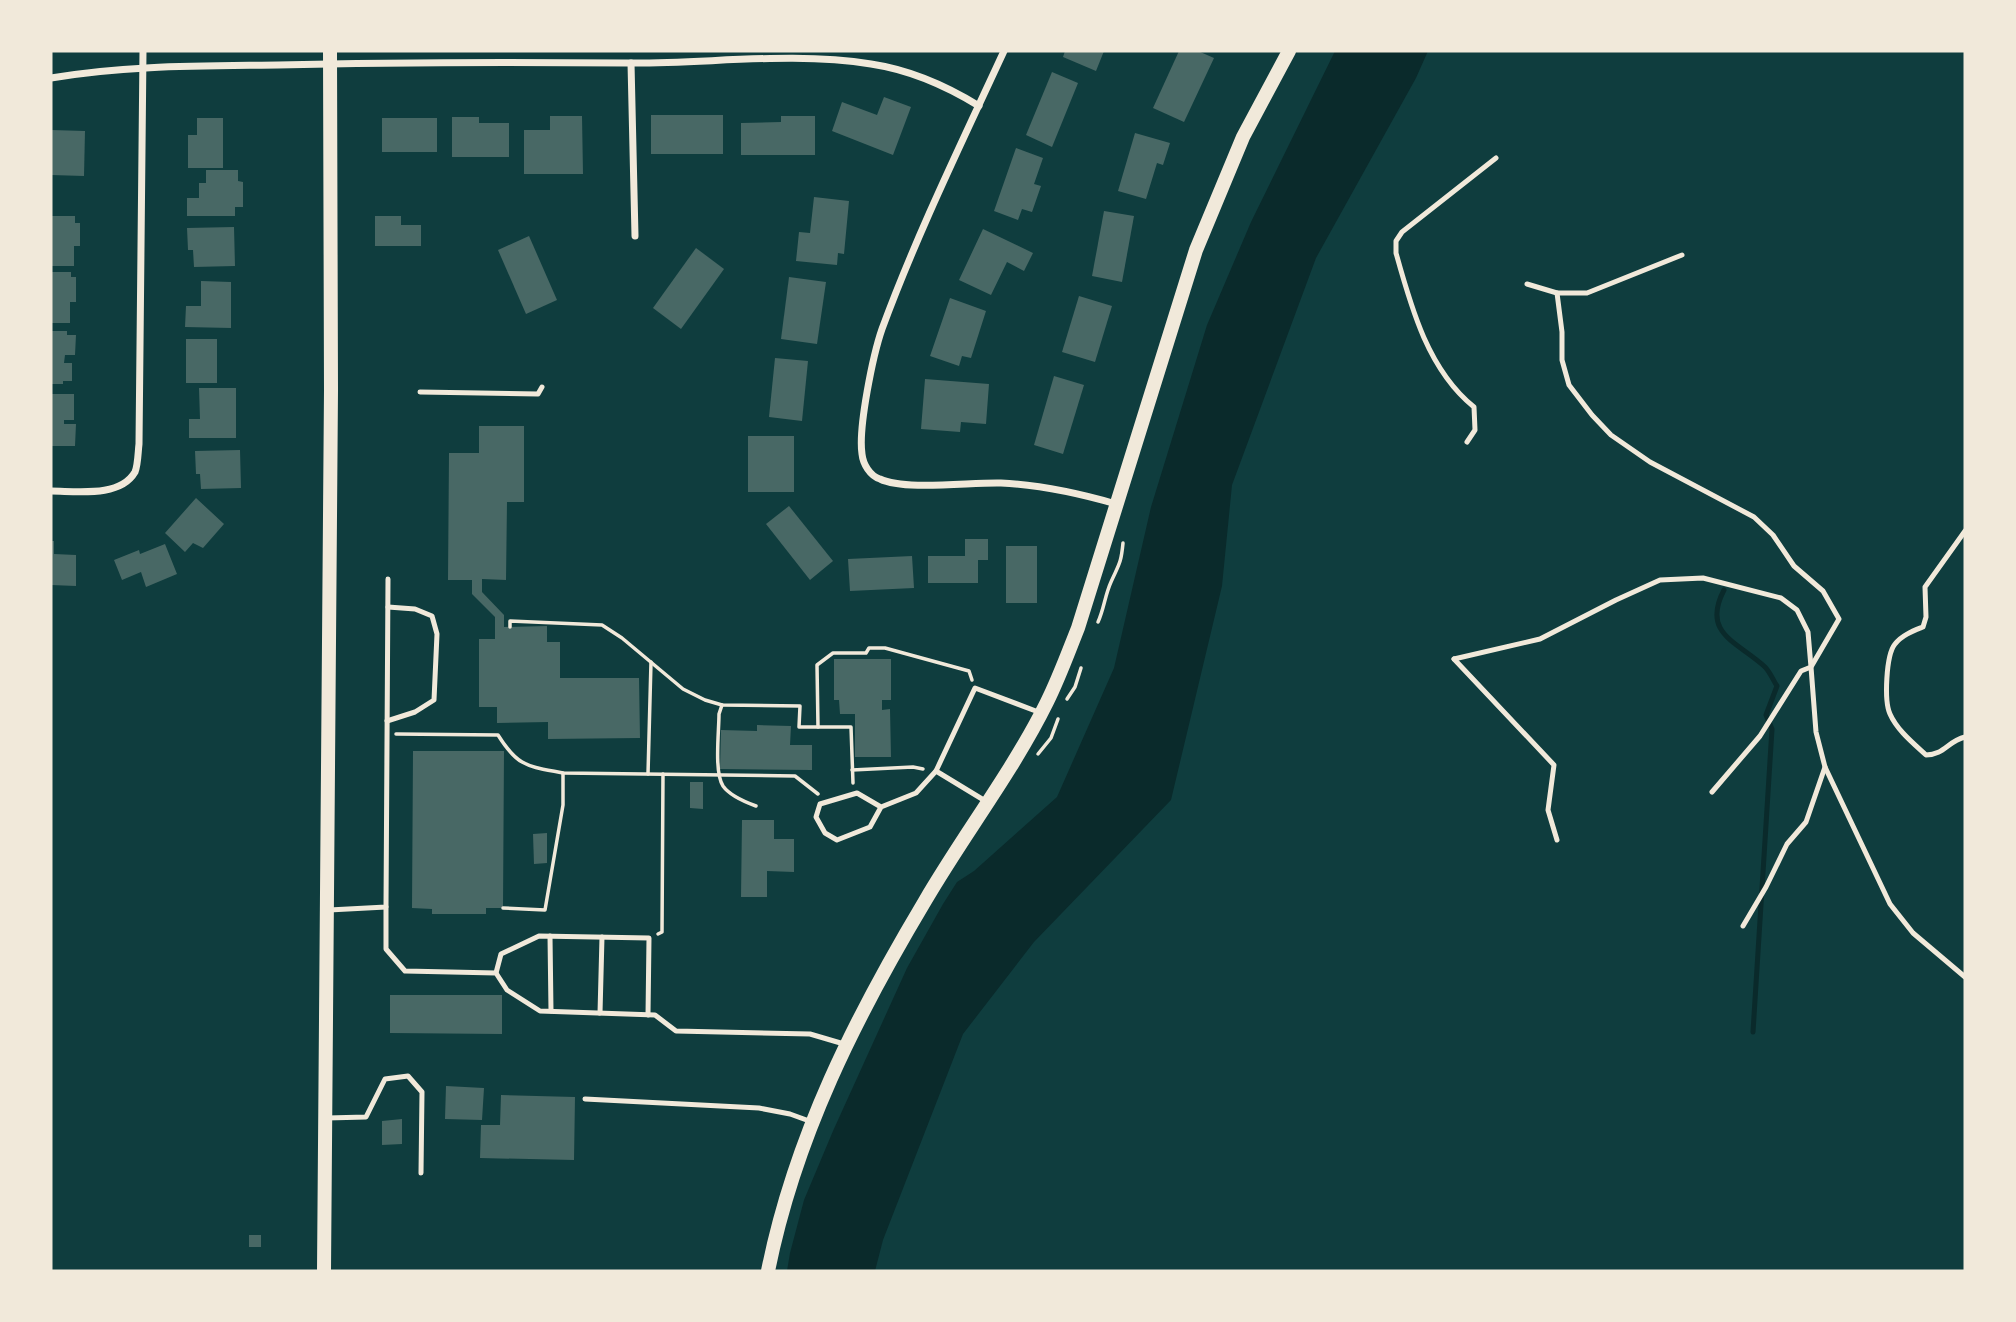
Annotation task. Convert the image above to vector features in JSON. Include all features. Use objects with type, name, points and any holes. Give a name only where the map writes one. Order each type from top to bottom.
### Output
[{"type":"main road","points":[[768,1271],[787,1190],[812,1122],[847,1044],[925,900],[1041,713],[1063,666],[1078,628],[1196,250],[1243,137],[1289,51]]},
{"type":"main road","points":[[324,1271],[327,1118],[330,57]]},
{"type":"street","points":[[51,491],[106,490],[121,486],[135,471],[139,444],[143,51]]},
{"type":"street","points":[[1004,51],[928,218],[882,330],[867,400],[862,456],[867,468],[881,481],[904,484],[1026,485],[1082,494],[1117,504]]},
{"type":"street","points":[[51,78],[96,71],[330,57],[631,63],[786,60],[869,64],[923,77],[949,88],[979,106]]},
{"type":"street","points":[[631,63],[635,236]]},
{"type":"lane","points":[[1467,442],[1475,430],[1474,407],[1453,386],[1420,328],[1396,253],[1396,241],[1402,232],[1496,158]]},
{"type":"lane","points":[[1527,284],[1558,293],[1587,293],[1682,256]]},
{"type":"lane","points":[[1558,293],[1562,360],[1569,385],[1592,415],[1611,435],[1650,462],[1754,517],[1773,535],[1794,566],[1823,591],[1839,619],[1811,667],[1801,671],[1759,736],[1712,792]]},
{"type":"lane","points":[[420,392],[538,394],[542,387]]},
{"type":"lane","points":[[1965,531],[1925,587],[1926,617],[1923,627],[1904,636],[1889,653],[1887,697],[1889,712],[1899,729],[1926,755],[1937,755],[1957,738],[1965,737]]},
{"type":"lane","points":[[1558,841],[1548,810],[1553,765],[1454,659],[1540,639],[1660,580],[1703,578],[1781,598],[1797,610],[1808,632],[1816,732],[1825,767],[1889,904],[1913,933],[1965,977]]},
{"type":"lane","points":[[388,579],[386,949],[405,971],[496,973]]},
{"type":"lane","points":[[387,721],[415,712],[434,700],[437,634],[432,616],[415,609],[388,607]]},
{"type":"lane","points":[[881,807],[857,793],[820,804],[816,817],[825,833],[837,840],[870,827],[881,807],[916,793],[936,771],[975,688],[1041,713]]},
{"type":"lane","points":[[1743,926],[1787,844],[1806,822],[1825,767]]},
{"type":"lane","points":[[936,771],[987,802]]},
{"type":"lane","points":[[328,910],[386,907]]},
{"type":"lane","points":[[648,1015],[649,937],[538,936],[501,954],[496,973],[507,990],[540,1011],[551,1011],[648,1015],[655,1015],[676,1031],[810,1034],[847,1044]]},
{"type":"lane","points":[[550,936],[551,1011]]},
{"type":"lane","points":[[600,1013],[602,937]]},
{"type":"lane","points":[[327,1118],[366,1117],[385,1079],[408,1076],[422,1092],[421,1173]]},
{"type":"lane","points":[[586,1099],[759,1108],[790,1114],[812,1122]]},
{"type":"path","points":[[510,627],[510,621],[601,625],[622,638],[683,689],[705,700],[722,705],[800,706],[799,727],[851,727],[853,794]]},
{"type":"path","points":[[818,727],[817,664],[833,653],[866,653],[869,648],[885,648],[969,671],[975,688]]},
{"type":"path","points":[[648,774],[651,662]]},
{"type":"path","points":[[722,705],[719,714],[719,775],[724,787],[742,801],[756,806]]},
{"type":"path","points":[[387,734],[498,735],[510,755],[529,766],[563,773],[795,776],[827,801]]},
{"type":"path","points":[[852,770],[913,767],[936,771]]},
{"type":"path","points":[[503,908],[545,910],[563,805],[563,773]]},
{"type":"path","points":[[649,937],[662,932],[663,774]]},
{"type":"water","points":[[1335,51],[1428,51],[1416,78],[1316,258],[1232,485],[1222,586],[1171,800],[1034,942],[963,1034],[883,1240],[875,1271],[787,1271],[804,1200],[833,1131],[907,968],[943,904],[957,882],[974,871],[1057,797],[1114,668],[1151,507],[1207,325],[1251,222]]},
{"type":"building","points":[[1065,51],[1104,51],[1096,71],[1063,57]]},
{"type":"building","points":[[1179,51],[1198,51],[1214,58],[1184,122],[1153,108]]},
{"type":"building","points":[[1052,72],[1078,83],[1052,147],[1026,135]]},
{"type":"building","points":[[884,97],[911,107],[893,155],[832,131],[842,102],[877,115]]},
{"type":"building","points":[[651,115],[723,115],[723,154],[651,154]]},
{"type":"building","points":[[550,116],[582,116],[583,174],[524,174],[524,130],[550,130]]},
{"type":"building","points":[[781,116],[815,116],[815,155],[741,155],[741,123],[781,122]]},
{"type":"building","points":[[452,117],[479,117],[479,123],[509,123],[509,157],[452,157]]},
{"type":"building","points":[[197,118],[223,118],[223,168],[188,168],[188,135],[197,135]]},
{"type":"building","points":[[382,118],[437,118],[437,152],[382,152]]},
{"type":"building","points":[[51,130],[85,131],[84,176],[51,175]]},
{"type":"building","points":[[1135,133],[1170,143],[1163,165],[1157,163],[1146,199],[1118,191]]},
{"type":"building","points":[[1016,148],[1043,158],[1034,184],[1041,186],[1032,212],[1022,209],[1018,220],[994,211]]},
{"type":"building","points":[[206,170],[238,170],[238,181],[243,182],[243,207],[235,207],[235,216],[187,216],[187,198],[199,198],[199,183],[206,183]]},
{"type":"building","points":[[814,197],[849,201],[844,254],[838,253],[837,265],[796,261],[799,232],[810,233]]},
{"type":"building","points":[[1104,211],[1134,216],[1122,282],[1092,276]]},
{"type":"building","points":[[51,216],[75,216],[75,223],[80,223],[80,246],[74,246],[74,266],[51,266]]},
{"type":"building","points":[[375,216],[401,216],[401,225],[421,225],[421,246],[375,246]]},
{"type":"building","points":[[234,227],[235,266],[194,267],[193,250],[188,250],[187,228]]},
{"type":"building","points":[[983,229],[1033,253],[1024,271],[1007,262],[991,295],[959,280]]},
{"type":"building","points":[[529,236],[557,300],[526,314],[498,250]]},
{"type":"building","points":[[696,248],[724,269],[681,329],[653,308]]},
{"type":"building","points":[[51,272],[71,272],[71,277],[76,277],[76,302],[70,302],[70,323],[51,323]]},
{"type":"building","points":[[789,277],[826,282],[817,344],[781,339]]},
{"type":"building","points":[[201,281],[231,282],[231,328],[185,327],[186,306],[201,306]]},
{"type":"building","points":[[1079,296],[1112,306],[1095,362],[1062,352]]},
{"type":"building","points":[[950,298],[986,311],[971,358],[962,356],[959,366],[930,356]]},
{"type":"building","points":[[51,331],[67,331],[67,335],[76,335],[75,355],[65,355],[64,363],[72,363],[72,381],[63,381],[63,384],[51,384]]},
{"type":"building","points":[[186,339],[217,339],[217,383],[186,383]]},
{"type":"building","points":[[775,358],[808,361],[802,421],[769,417]]},
{"type":"building","points":[[1054,376],[1084,385],[1063,454],[1034,445]]},
{"type":"building","points":[[925,379],[989,384],[986,424],[961,422],[960,432],[921,429]]},
{"type":"building","points":[[199,388],[236,388],[236,438],[189,438],[189,419],[200,419]]},
{"type":"building","points":[[51,394],[74,394],[74,420],[64,420],[64,424],[76,424],[75,446],[51,446]]},
{"type":"building","points":[[479,426],[524,426],[524,502],[507,502],[506,580],[482,579],[482,592],[504,615],[504,627],[547,626],[547,642],[560,642],[560,678],[639,678],[640,738],[548,739],[548,722],[497,723],[497,707],[479,707],[479,639],[495,639],[495,617],[472,594],[472,580],[448,580],[449,453],[479,453]]},
{"type":"building","points":[[748,436],[794,436],[794,492],[748,492]]},
{"type":"building","points":[[240,450],[241,488],[201,489],[200,474],[196,474],[195,451]]},
{"type":"building","points":[[196,498],[224,524],[203,548],[193,543],[185,552],[165,533]]},
{"type":"building","points":[[789,506],[833,561],[810,580],[766,524]]},
{"type":"building","points":[[965,539],[988,539],[988,560],[978,560],[978,583],[928,583],[928,556],[965,556]]},
{"type":"building","points":[[51,541],[54,541],[54,554],[76,555],[76,586],[51,585]]},
{"type":"building","points":[[165,544],[177,574],[146,587],[141,572],[122,580],[114,560]]},
{"type":"building","points":[[1006,546],[1037,546],[1037,603],[1006,603]]},
{"type":"building","points":[[912,556],[914,588],[850,591],[848,559]]},
{"type":"building","points":[[834,659],[891,659],[891,700],[882,700],[882,710],[890,709],[891,757],[855,757],[855,714],[840,714],[839,700],[834,700]]},
{"type":"building","points":[[757,725],[791,726],[790,745],[812,745],[812,770],[720,769],[721,730],[757,731]]},
{"type":"building","points":[[413,751],[504,751],[503,908],[486,908],[486,914],[432,914],[432,909],[412,908]]},
{"type":"building","points":[[690,782],[703,782],[703,809],[690,808]]},
{"type":"building","points":[[742,820],[774,820],[774,839],[794,839],[794,872],[767,871],[767,897],[741,897]]},
{"type":"building","points":[[547,833],[547,863],[534,864],[533,834]]},
{"type":"building","points":[[390,995],[502,995],[502,1034],[390,1033]]},
{"type":"building","points":[[446,1086],[484,1088],[482,1120],[445,1119]]},
{"type":"building","points":[[501,1095],[575,1097],[574,1160],[480,1158],[481,1125],[500,1125]]},
{"type":"building","points":[[402,1119],[402,1144],[382,1145],[382,1121]]},
{"type":"building","points":[[249,1235],[261,1235],[261,1247],[249,1247]]},
{"type":"waterway","points":[[1724,590],[1718,605],[1720,627],[1726,636],[1765,667],[1777,686],[1766,715],[1772,729],[1753,1032]]}]
